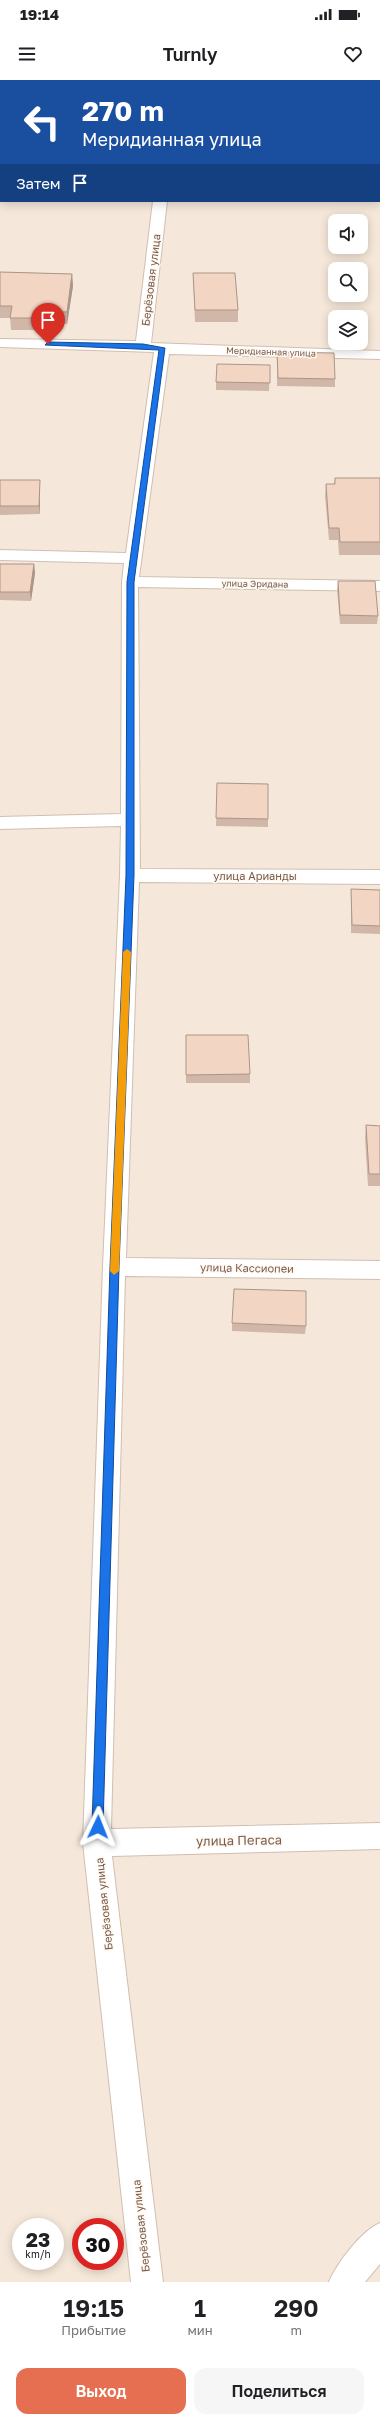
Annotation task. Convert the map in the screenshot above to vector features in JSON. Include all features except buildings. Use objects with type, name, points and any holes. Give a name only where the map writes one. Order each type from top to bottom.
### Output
[{"type":"street","name":"Берёзовая улица","points":[[147,2282],[97,1843],[114,1267],[130,875],[130,582],[152,347],[160,202]]},
{"type":"street","name":"Меридианная улица","points":[[0,343],[380,355]]},
{"type":"street","points":[[0,555],[133,558]]},
{"type":"street","name":"улица Эридана","points":[[130,582],[380,586]]},
{"type":"street","points":[[0,823],[129,820]]},
{"type":"street","name":"улица Арианды","points":[[130,875],[380,877]]},
{"type":"street","name":"улица Кассиопеи","points":[[114,1267],[380,1270]]},
{"type":"street","name":"улица Пегаса","points":[[97,1843],[380,1836]]},
{"type":"street","points":[[345,2282],[380,2239]]},
{"type":"shaded area","points":[[0,202],[380,202],[380,2282],[0,2282]]},
{"type":"slow traffic","points":[[114,1271],[127,952]]},
{"type":"route","points":[[48,344],[143,346],[162,348],[130,582],[130,875],[114,1267],[98,1827]]}]
